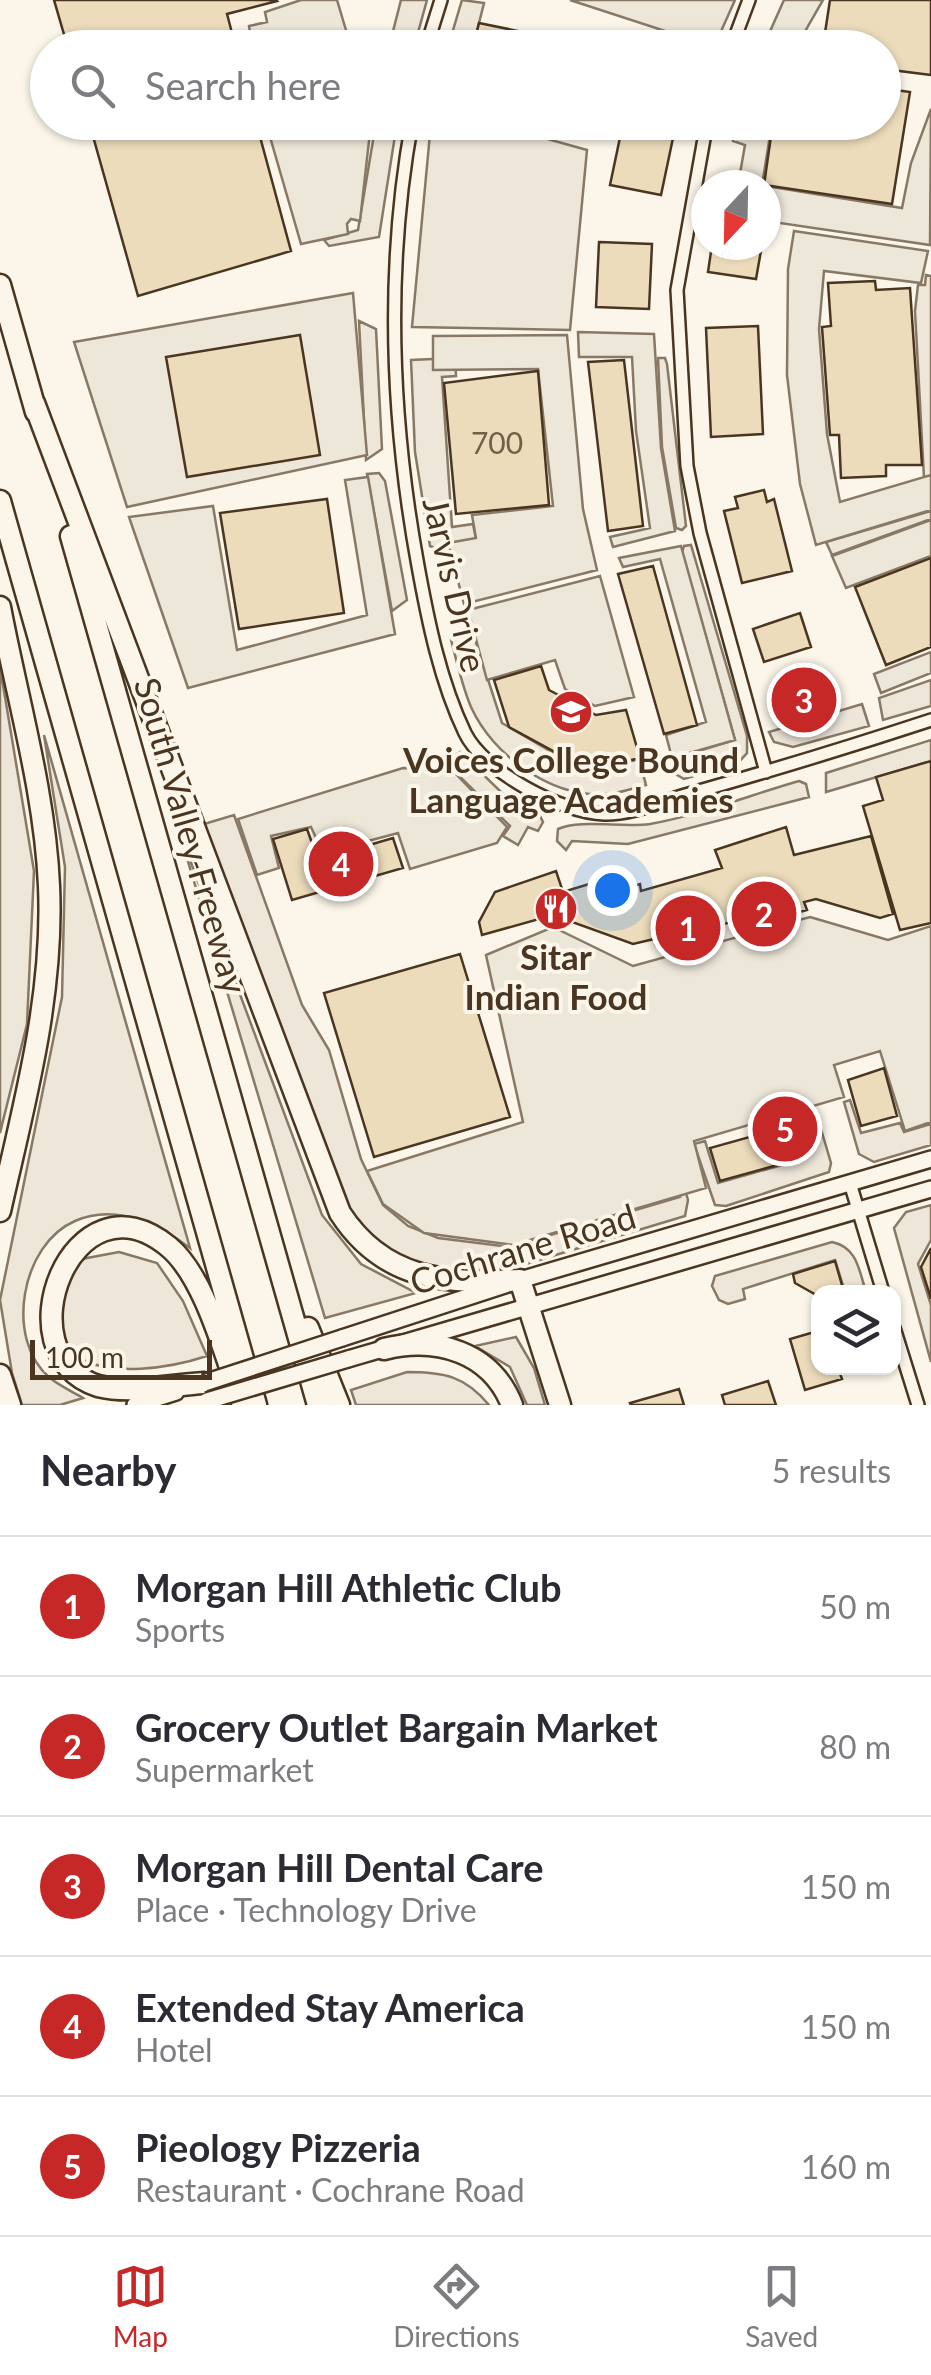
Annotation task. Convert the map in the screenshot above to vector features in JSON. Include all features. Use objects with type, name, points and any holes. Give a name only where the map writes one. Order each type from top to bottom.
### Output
[{"type":"highway","name":"South Valley Freeway","points":[[0,285],[318,1405]]},
{"type":"highway","points":[[34,404],[340,1214],[364,1244],[396,1268],[459,1284],[520,1280],[560,1405]]},
{"type":"highway","points":[[0,501],[256,1405]]},
{"type":"highway","points":[[0,606],[44,834],[50,902],[43,1007],[0,1211]]},
{"type":"highway","points":[[266,1222],[339,1405]]},
{"type":"highway","points":[[202,1396],[96,1386],[68,1371],[46,1343],[41,1326],[42,1291],[55,1262],[79,1242],[109,1231],[139,1232],[168,1246],[196,1284],[243,1405]]},
{"type":"highway","points":[[384,1348],[426,1346],[463,1352],[492,1370],[512,1405]]},
{"type":"highway","points":[[0,1375],[10,1405]]},
{"type":"main road","name":"Cochrane Road","points":[[202,1396],[342,1338],[520,1280],[931,1158]]},
{"type":"main road","name":"Cochrane Road","points":[[135,1405],[202,1396],[348,1360],[530,1303],[931,1190]]},
{"type":"street","points":[[432,30],[441,0]]},
{"type":"street","points":[[737,30],[748,0]]},
{"type":"street","name":"Jarvis Drive","points":[[409,140],[398,197],[395,249],[400,464],[431,635],[466,736],[504,774],[560,806],[606,814],[766,772],[931,720]]},
{"type":"street","points":[[703,140],[677,290],[687,466],[700,533],[766,772]]},
{"type":"street","points":[[850,1184],[881,1285]]},
{"type":"street","points":[[901,1350],[918,1405]]},
{"type":"shaded area","points":[[301,0],[337,0],[346,30],[250,30],[249,26],[267,22],[265,12]]},
{"type":"shaded area","points":[[401,0],[427,0],[419,30],[393,30]]},
{"type":"shaded area","points":[[462,0],[484,3],[477,30],[453,30]]},
{"type":"shaded area","points":[[570,0],[735,0],[722,30],[662,30]]},
{"type":"shaded area","points":[[784,0],[823,0],[806,30],[771,30]]},
{"type":"shaded area","points":[[931,109],[930,245],[781,223],[781,188],[902,208],[911,163]]},
{"type":"shaded area","points":[[271,140],[369,140],[360,221],[351,219],[348,234],[301,244]]},
{"type":"shaded area","points":[[373,140],[394,140],[379,237],[329,246],[324,240],[358,230]]},
{"type":"shaded area","points":[[429,140],[551,140],[587,150],[570,330],[412,327]]},
{"type":"shaded area","points":[[733,140],[769,140],[764,170],[741,170],[745,145]]},
{"type":"shaded area","points":[[794,231],[928,251],[921,283],[824,271],[819,329],[827,434],[840,502],[931,475],[931,510],[816,545],[800,484],[787,375],[788,269]]},
{"type":"shaded area","points":[[926,275],[931,276],[931,475],[924,478],[915,311],[918,285],[925,285]]},
{"type":"shaded area","points":[[353,293],[367,455],[127,507],[74,342]]},
{"type":"shaded area","points":[[359,321],[376,329],[382,449],[366,460]]},
{"type":"shaded area","points":[[578,332],[654,334],[661,448],[675,531],[613,547],[610,537],[650,528],[636,431],[632,357],[579,357]]},
{"type":"shaded area","points":[[567,335],[583,509],[597,570],[464,604],[448,543],[476,538],[472,515],[553,506],[538,369],[433,370],[433,336]]},
{"type":"shaded area","points":[[455,358],[456,376],[442,377],[452,527],[473,524],[476,539],[435,548],[430,546],[415,452],[411,360]]},
{"type":"shaded area","points":[[658,358],[665,358],[667,364],[686,526],[682,530],[676,528],[662,447]]},
{"type":"shaded area","points":[[379,473],[385,481],[407,600],[392,611],[367,474]]},
{"type":"shaded area","points":[[368,477],[395,634],[188,688],[129,517],[213,506],[237,650],[367,615],[345,480]]},
{"type":"shaded area","points":[[931,511],[931,519],[832,555],[826,542]]},
{"type":"shaded area","points":[[931,520],[931,556],[846,588],[832,556]]},
{"type":"shaded area","points":[[691,545],[747,736],[747,753],[737,764],[684,779],[677,775],[672,759],[735,740],[682,552],[684,546]]},
{"type":"shaded area","points":[[681,546],[735,740],[672,758],[666,735],[706,722],[660,559],[623,567],[619,558]]},
{"type":"shaded area","points":[[600,576],[634,697],[595,706],[565,689],[555,660],[487,680],[468,610]]},
{"type":"shaded area","points":[[473,633],[502,723],[588,773],[639,759],[646,785],[587,794],[546,782],[510,757],[481,725],[462,682],[451,640]]},
{"type":"shaded area","points":[[931,652],[931,673],[881,693],[874,674]]},
{"type":"shaded area","points":[[0,667],[34,871],[27,1024],[0,1133]]},
{"type":"shaded area","points":[[931,680],[931,706],[883,720],[879,698]]},
{"type":"shaded area","points":[[862,704],[869,726],[793,747],[774,742],[769,732]]},
{"type":"shaded area","points":[[44,735],[190,1248],[151,1225],[106,1214],[75,1221],[57,1233],[31,1271],[23,1318],[36,1361],[50,1378],[83,1398],[60,1405],[22,1405],[12,1373],[0,1300],[62,997],[65,867]]},
{"type":"shaded area","points":[[931,740],[931,761],[826,792],[826,773]]},
{"type":"shaded area","points":[[460,752],[502,793],[538,812],[543,822],[538,831],[528,827],[518,845],[503,836],[510,826],[445,762]]},
{"type":"shaded area","points":[[403,768],[451,769],[507,827],[497,843],[410,869],[398,833],[353,845],[317,840],[311,827],[271,836],[279,868],[257,875],[238,819]]},
{"type":"shaded area","points":[[799,781],[806,784],[809,797],[628,844],[572,841],[566,850],[557,841],[558,829],[567,826],[650,824]]},
{"type":"shaded area","points":[[234,815],[302,1005],[329,1050],[361,1159],[383,1205],[408,1226],[438,1238],[510,1247],[680,1197],[660,1128],[667,1128],[688,1200],[685,1216],[496,1273],[461,1278],[385,1252],[354,1218],[334,1176],[204,824]]},
{"type":"shaded area","points":[[177,825],[322,1215],[361,1264],[416,1293],[325,1318]]},
{"type":"shaded area","points":[[810,917],[888,940],[931,926],[931,1122],[905,1131],[880,1051],[834,1065],[844,1097],[694,1141],[706,1188],[513,1245],[424,1233],[383,1204],[367,1171],[523,1122],[486,955],[553,927],[633,966]]},
{"type":"shaded area","points":[[850,1100],[861,1133],[900,1123],[904,1132],[931,1124],[931,1145],[874,1162],[859,1154],[844,1102]]},
{"type":"shaded area","points":[[815,1109],[831,1163],[829,1172],[726,1206],[715,1205],[694,1144],[705,1141],[718,1183],[803,1159],[800,1146],[810,1143],[801,1113]]},
{"type":"shaded area","points":[[931,1205],[931,1240],[918,1264],[931,1305],[931,1362],[894,1228],[906,1212]]},
{"type":"shaded area","points":[[832,1242],[852,1254],[864,1285],[843,1285],[835,1260],[743,1289],[745,1299],[728,1304],[719,1300],[712,1286],[715,1276]]},
{"type":"shaded area","points":[[119,1252],[157,1263],[183,1301],[207,1356],[174,1365],[110,1368],[84,1361],[66,1347],[58,1326],[62,1297],[82,1259]]},
{"type":"shaded area","points":[[516,1337],[534,1368],[545,1405],[527,1405],[510,1367],[475,1346]]},
{"type":"shaded area","points":[[407,1372],[453,1378],[489,1405],[356,1405],[351,1390]]},
{"type":"building","points":[[54,0],[277,1],[227,14],[231,30],[63,30]]},
{"type":"building","points":[[830,0],[931,0],[931,75],[901,71],[901,30],[825,30]]},
{"type":"building","points":[[479,23],[513,30],[477,30]]},
{"type":"building","points":[[901,91],[910,92],[892,204],[781,188],[781,170],[766,170],[770,140],[901,140]]},
{"type":"building","points":[[94,140],[261,140],[291,251],[138,296]]},
{"type":"building","points":[[619,140],[673,140],[661,195],[610,185]]},
{"type":"building","points":[[599,242],[652,244],[649,309],[596,307]]},
{"type":"building","points":[[710,260],[759,260],[756,279],[708,272]]},
{"type":"building","points":[[875,281],[876,290],[910,288],[922,465],[886,465],[886,476],[841,478],[839,435],[830,435],[822,327],[831,326],[828,283]]},
{"type":"building","points":[[758,326],[763,434],[711,437],[706,328]]},
{"type":"building","points":[[300,335],[320,455],[187,477],[166,357]]},
{"type":"building","points":[[624,360],[643,526],[608,531],[588,362]]},
{"type":"building","points":[[538,371],[549,505],[456,514],[444,383]]},
{"type":"building","points":[[764,490],[767,502],[774,499],[792,571],[742,583],[724,511],[738,508],[735,497]]},
{"type":"building","points":[[327,499],[344,613],[239,629],[220,513]]},
{"type":"building","points":[[931,558],[931,647],[886,665],[855,587]]},
{"type":"building","points":[[653,566],[697,725],[664,734],[618,574]]},
{"type":"building","points":[[800,613],[811,647],[764,662],[753,629]]},
{"type":"building","points":[[541,666],[549,690],[596,715],[626,710],[640,758],[588,770],[509,727],[494,680]]},
{"type":"building","points":[[822,676],[832,711],[787,723],[777,688]]},
{"type":"building","points":[[931,761],[931,923],[900,930],[863,806],[883,800],[876,777]]},
{"type":"building","points":[[786,827],[794,855],[871,836],[893,914],[880,918],[816,899],[804,902],[807,910],[742,929],[740,919],[656,945],[654,939],[633,944],[553,915],[482,935],[479,922],[495,892],[556,871],[563,892],[599,881],[603,895],[640,884],[641,891],[722,868],[715,850]]},
{"type":"building","points":[[307,829],[318,860],[393,838],[403,868],[292,900],[273,839]]},
{"type":"building","points":[[460,954],[510,1117],[374,1157],[324,993]]},
{"type":"building","points":[[884,1068],[897,1116],[861,1126],[848,1080]]},
{"type":"building","points":[[793,1125],[803,1158],[720,1181],[710,1148]]},
{"type":"building","points":[[931,1248],[931,1299],[921,1267]]},
{"type":"building","points":[[835,1261],[842,1285],[811,1285],[811,1292],[795,1283],[793,1274]]},
{"type":"building","points":[[811,1333],[811,1375],[841,1375],[842,1379],[805,1390],[790,1339]]},
{"type":"building","points":[[768,1381],[776,1405],[725,1405],[722,1395]]},
{"type":"building","points":[[679,1389],[684,1405],[630,1403]]},
{"type":"place","name":"Morgan Hill Dental Care","points":[[804,700]]},
{"type":"place","name":"Voices College Bound Language Academies","points":[[571,712]]},
{"type":"place","name":"Extended Stay America","points":[[341,864]]},
{"type":"place","name":"Sitar Indian Food","points":[[556,909]]},
{"type":"place","name":"Grocery Outlet Bargain Market","points":[[764,914]]},
{"type":"place","name":"Morgan Hill Athletic Club","points":[[688,928]]},
{"type":"place","name":"Pieology Pizzeria","points":[[785,1129]]}]
